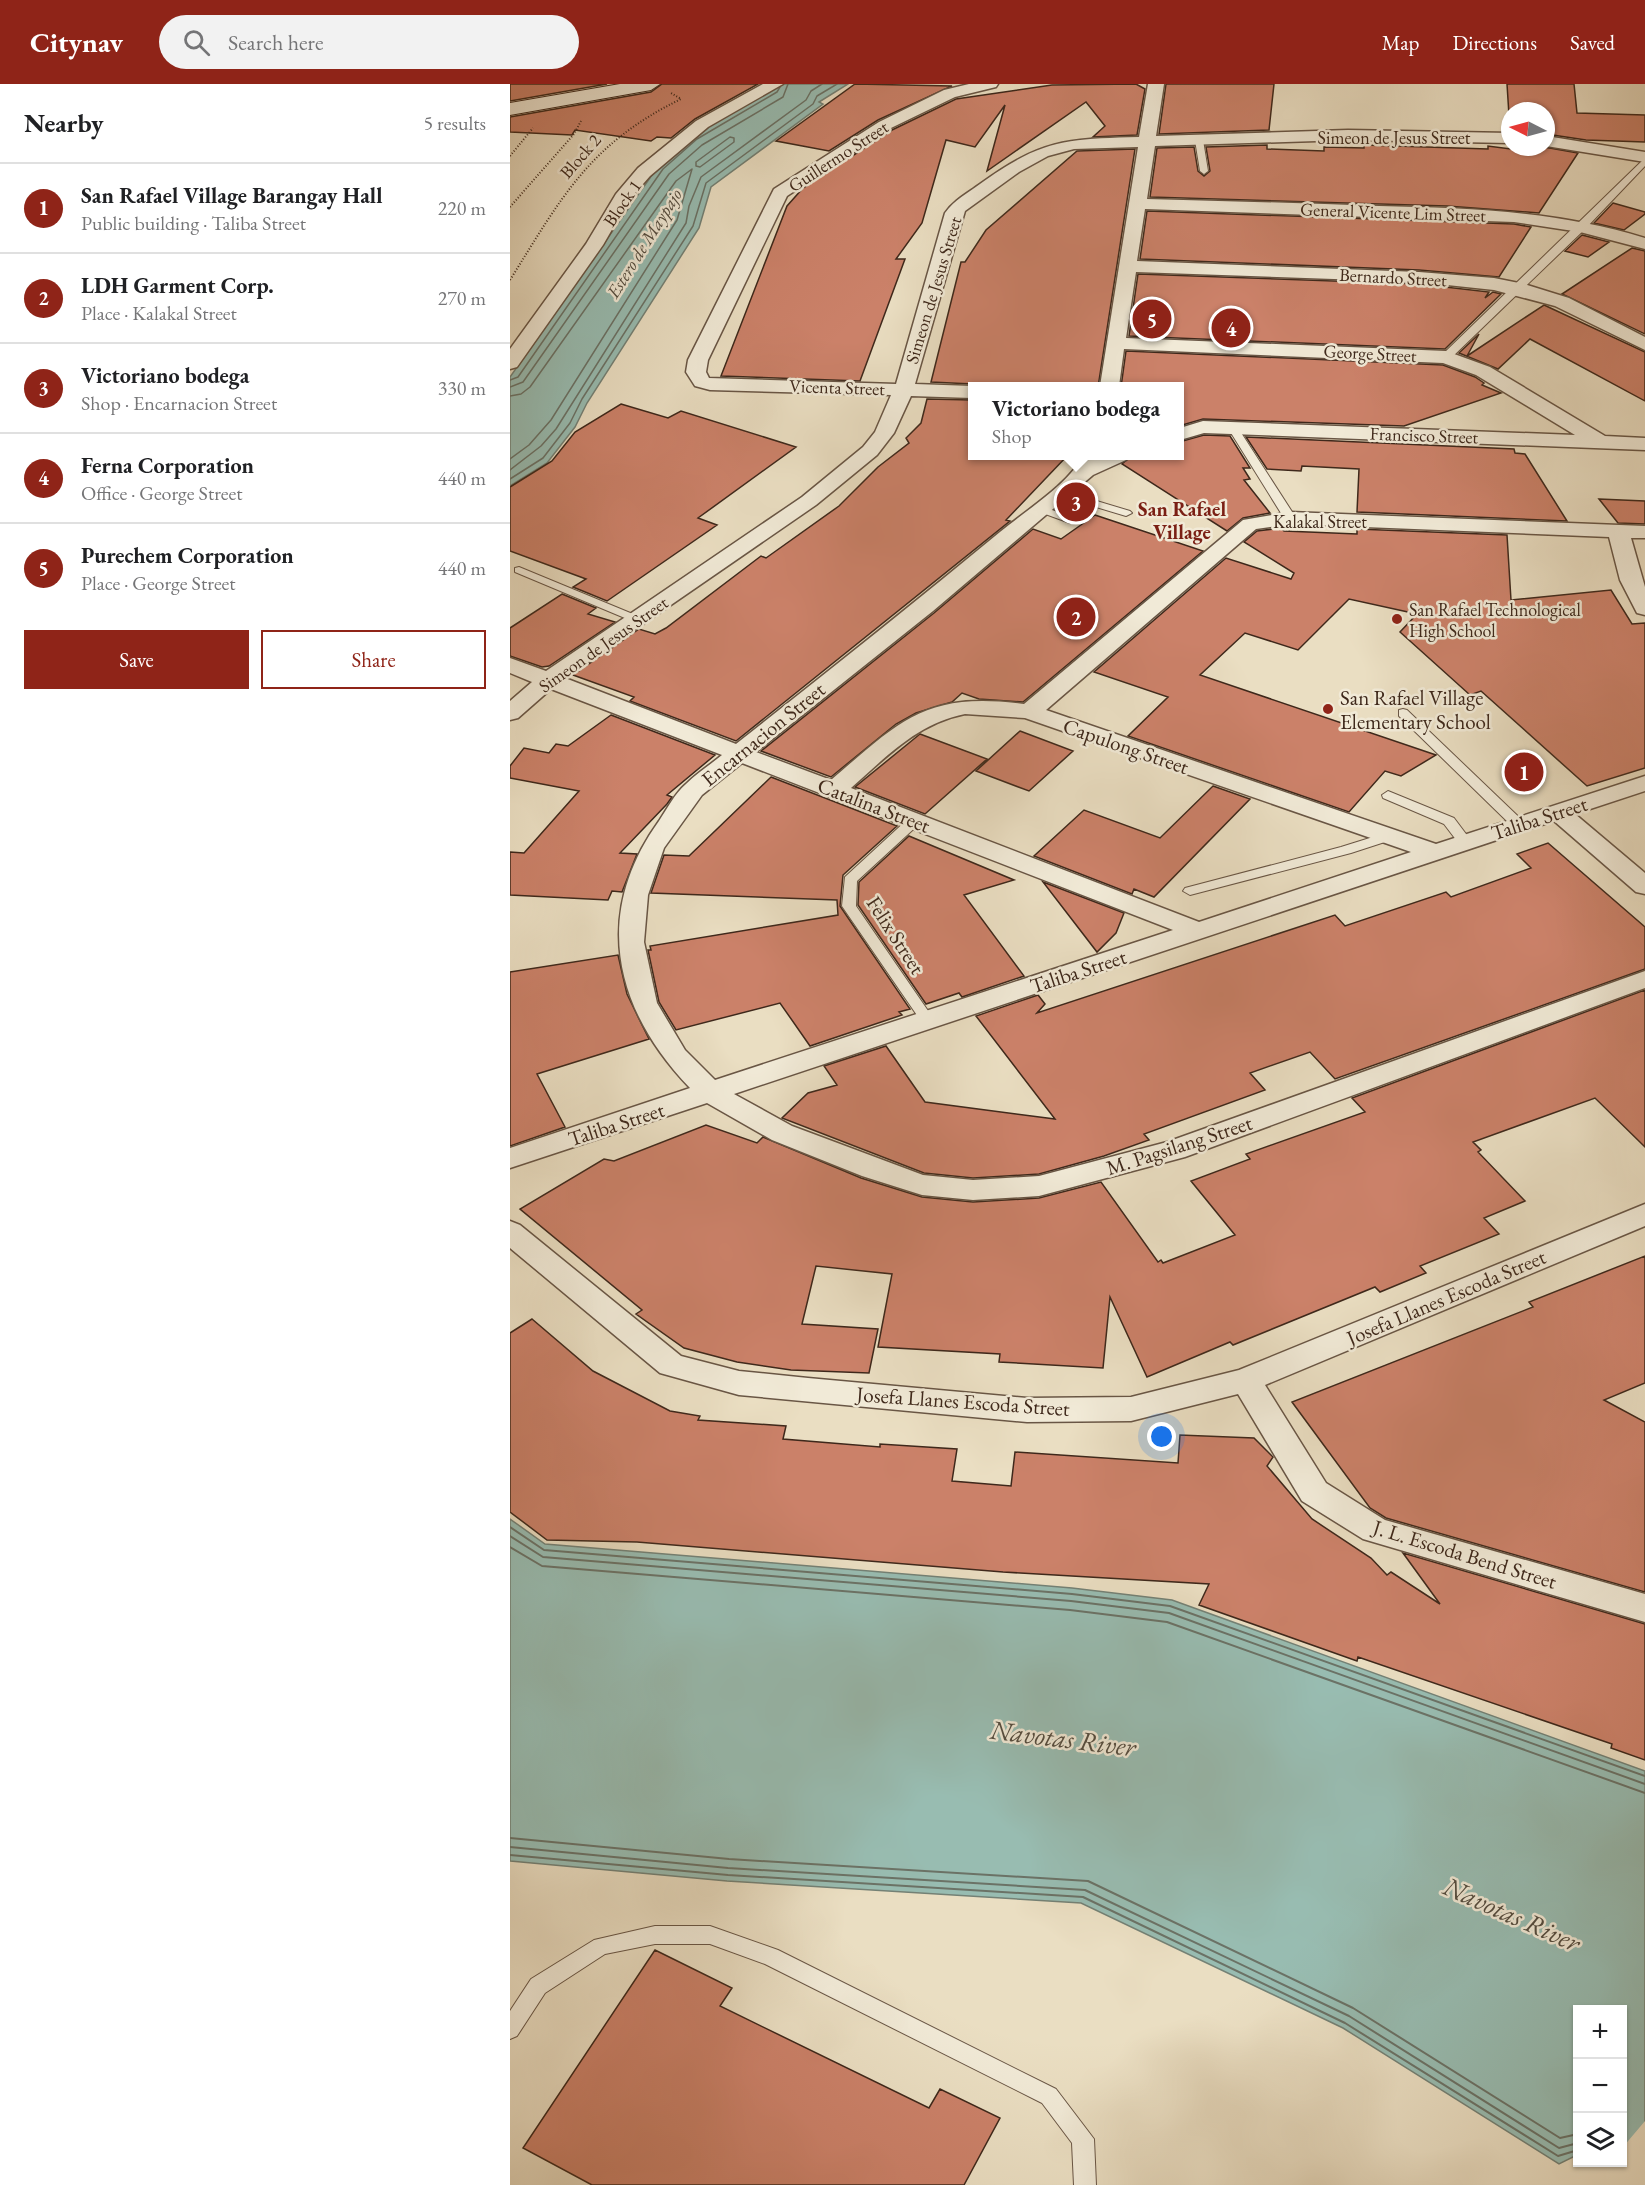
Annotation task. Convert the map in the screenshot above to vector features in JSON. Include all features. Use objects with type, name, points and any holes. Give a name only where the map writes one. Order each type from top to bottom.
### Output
[{"type":"street","name":"Block 1","points":[[510,363],[594,245],[622,198],[644,172],[702,124],[775,84]]},
{"type":"street","name":"Guillermo Street","points":[[702,382],[696,372],[698,360],[780,194],[885,125],[950,93],[990,84]]},
{"type":"street","points":[[1110,382],[1156,84]]},
{"type":"street","points":[[510,109],[658,86]]},
{"type":"street","name":"Simeon de Jesus Street","points":[[510,713],[549,679],[809,501],[870,451],[884,433],[904,389],[954,213],[959,207],[1040,152],[1055,146],[1348,135],[1501,138]]},
{"type":"street","points":[[1555,143],[1645,159]]},
{"type":"street","name":"General Vicente Lim Street","points":[[1138,204],[1461,213],[1583,226],[1645,244]]},
{"type":"street","name":"Bernardo Street","points":[[1128,266],[1419,277],[1518,288],[1562,302],[1645,344]]},
{"type":"street","name":"George Street","points":[[1117,343],[1446,357],[1483,371],[1600,442]]},
{"type":"street","name":"Vicenta Street","points":[[702,382],[968,392]]},
{"type":"street","name":"Francisco Street","points":[[1184,425],[1645,444]]},
{"type":"street","name":"Francisco Street","points":[[1184,433],[1203,427]]},
{"type":"street","name":"Encarnacion Street","points":[[711,1093],[675,1056],[644,1003],[631,942],[635,895],[652,848],[693,790],[925,606],[1060,493],[1089,463]]},
{"type":"street","name":"Kalakal Street","points":[[1029,712],[1239,531],[1269,519],[1645,532]]},
{"type":"street","points":[[1619,531],[1623,558],[1636,593],[1645,608]]},
{"type":"street","name":"Catalina Street","points":[[510,665],[1199,931]]},
{"type":"street","name":"Capulong Street","points":[[835,790],[916,720],[932,712],[972,705],[1029,712],[1435,852]]},
{"type":"street","name":"Taliba Street","points":[[510,1158],[1645,783]]},
{"type":"street","points":[[1557,812],[1645,886]]},
{"type":"street","name":"M. Pagsilang Street","points":[[711,1093],[782,1133],[872,1169],[922,1185],[973,1190],[1039,1186],[1175,1150],[1645,979]]},
{"type":"street","name":"Josefa Llanes Escoda Street","points":[[510,1232],[671,1365],[739,1383],[1027,1410],[1131,1409],[1246,1380],[1645,1214]]},
{"type":"street","name":"J. L. Escoda Bend Street","points":[[1246,1380],[1314,1492],[1375,1530],[1645,1608]]},
{"type":"lane","points":[[1199,140],[1204,171]]},
{"type":"lane","points":[[1446,357],[1583,226],[1645,159]]},
{"type":"lane","points":[[1233,428],[1290,518]]},
{"type":"lane","points":[[1060,493],[1126,513]]},
{"type":"lane","points":[[1041,509],[1070,520]]},
{"type":"lane","points":[[519,570],[636,619]]},
{"type":"lane","points":[[1403,713],[1519,825]]},
{"type":"lane","points":[[1388,795],[1449,821],[1465,842]]},
{"type":"lane","name":"Felix Street","points":[[914,821],[850,880],[849,906],[928,1021]]},
{"type":"lane","points":[[1190,891],[1346,850],[1389,836]]},
{"type":"lane","points":[[510,2029],[538,1986],[601,1946],[655,1935],[710,1935],[771,1957],[1049,2096],[1083,2139],[1084,2185]]},
{"type":"path","name":"Block 2","points":[[510,280],[570,186],[601,148],[636,121],[681,99],[658,86]]},
{"type":"path","points":[[510,207],[582,122],[567,100]]},
{"type":"water","name":"Estero de Maypajo","points":[[780,84],[848,84],[819,102],[823,104],[711,187],[699,228],[587,403],[575,427],[547,463],[510,486],[510,377],[659,165],[693,134]]},
{"type":"water","name":"Navotas River","points":[[510,1519],[545,1544],[1072,1588],[1172,1600],[1645,1771],[1645,2184],[1627,2167],[1627,2005],[1573,2005],[1573,2157],[1559,2164],[1343,2028],[1081,1903],[727,1881],[510,1861]]},
{"type":"pier","points":[[1645,2121],[1645,2185],[1620,2167],[1627,2167],[1627,2142]]},
{"type":"building","points":[[510,84],[607,84],[510,101]]},
{"type":"building","points":[[662,84],[758,84],[695,119],[671,138],[657,137],[651,141],[575,130],[572,135],[510,132],[510,117],[651,92]]},
{"type":"building","points":[[855,84],[952,86],[878,120],[829,151],[776,141]]},
{"type":"building","points":[[1136,84],[1145,89],[1137,135],[1093,137],[1105,126],[1086,102],[987,171],[1005,105],[975,147],[946,140],[922,223],[896,259],[905,259],[860,381],[721,376],[787,206],[803,188],[892,130],[956,99],[1052,85]]},
{"type":"building","points":[[1166,84],[1274,84],[1269,130],[1159,134]]},
{"type":"building","points":[[1507,84],[1574,84],[1577,113],[1645,115],[1645,142],[1586,140],[1555,135],[1555,102],[1508,102]]},
{"type":"building","points":[[1267,145],[1267,149],[1324,151],[1324,147],[1364,148],[1364,145],[1488,149],[1488,146],[1501,148],[1501,156],[1555,156],[1555,149],[1578,153],[1539,213],[1447,206],[1150,197],[1157,148],[1194,147],[1198,171],[1204,176],[1210,171],[1206,147]]},
{"type":"building","points":[[1135,149],[1099,382],[968,382],[968,384],[931,382],[961,262],[965,262],[986,230],[1077,151]]},
{"type":"building","points":[[1613,203],[1645,212],[1645,214],[1624,230],[1594,223]]},
{"type":"building","points":[[1147,211],[1514,224],[1531,227],[1499,277],[1419,270],[1140,259]]},
{"type":"building","points":[[1582,235],[1609,242],[1588,257],[1565,251]]},
{"type":"building","points":[[1632,248],[1645,251],[1645,334],[1562,294]]},
{"type":"building","points":[[1138,274],[1419,284],[1489,292],[1485,298],[1493,292],[1501,294],[1445,349],[1129,336]]},
{"type":"building","points":[[1544,305],[1645,352],[1645,401],[1530,339],[1498,369],[1459,353],[1479,334],[1467,356]]},
{"type":"building","points":[[1126,351],[1443,365],[1475,377],[1484,383],[1482,385],[1501,393],[1404,426],[1203,419],[1184,425],[1184,382],[1122,382]]},
{"type":"building","points":[[927,399],[968,400],[968,460],[1063,460],[1006,520],[1010,521],[736,741],[630,701],[634,697],[573,675],[639,629],[655,634],[666,628],[761,556],[766,558],[839,506],[878,467],[909,443],[906,438],[921,423]]},
{"type":"building","points":[[621,404],[668,418],[681,411],[796,447],[698,518],[717,525],[607,601],[573,587],[586,579],[510,551],[510,487],[552,461],[575,432]]},
{"type":"building","points":[[1204,435],[1230,436],[1250,468],[1243,468],[1250,479],[1244,480],[1270,513],[1243,518],[1227,531],[1122,464],[1126,460],[1184,460],[1184,441]]},
{"type":"building","points":[[1246,437],[1514,449],[1515,453],[1525,454],[1567,521],[1357,512],[1359,469],[1302,466],[1301,471],[1267,469]]},
{"type":"building","points":[[1599,499],[1645,501],[1645,524],[1618,523]]},
{"type":"building","points":[[1095,515],[1203,551],[1023,702],[979,699],[962,693],[952,702],[916,713],[896,724],[831,777],[761,751],[934,613],[1033,529],[1061,539]]},
{"type":"building","points":[[1281,528],[1284,531],[1357,534],[1357,529],[1507,535],[1511,600],[1611,590],[1632,624],[1645,623],[1645,768],[1587,786],[1481,691],[1470,695],[1400,632],[1417,614],[1349,599],[1298,650],[1245,633],[1200,675],[1436,755],[1401,776],[1385,771],[1349,812],[1128,736],[1168,697],[1094,672],[1226,558],[1291,579],[1294,573],[1244,542],[1257,531]]},
{"type":"building","points":[[562,594],[596,608],[588,614],[615,622],[549,666],[542,667],[510,656],[510,628]]},
{"type":"building","points":[[611,715],[715,755],[667,795],[672,797],[667,804],[620,853],[637,854],[622,892],[612,891],[608,900],[510,895],[510,852],[524,853],[579,791],[510,778],[510,766],[524,748],[549,753],[556,744],[568,746]]},
{"type":"building","points":[[1020,731],[1073,751],[1029,791],[976,771]]},
{"type":"building","points":[[920,734],[987,759],[925,814],[855,787]]},
{"type":"building","points":[[771,777],[897,826],[843,875],[840,906],[910,1009],[899,1012],[902,1015],[810,1046],[780,1003],[676,1030],[659,1002],[648,950],[651,950],[650,946],[838,915],[837,900],[651,893],[664,855],[689,856]]},
{"type":"building","points":[[1213,786],[1250,799],[1154,897],[1134,889],[1132,894],[1034,856],[1084,810],[1160,838]]},
{"type":"building","points":[[909,836],[1014,880],[964,895],[1024,976],[962,997],[959,993],[926,1004],[858,905],[859,882]]},
{"type":"building","points":[[1548,843],[1645,927],[1645,969],[1335,1079],[1310,1052],[1250,1073],[1265,1090],[1144,1134],[1149,1140],[1104,1156],[1039,1174],[973,1178],[924,1173],[782,1118],[808,1093],[837,1085],[824,1066],[886,1046],[925,1102],[1055,1119],[976,1016],[1038,995],[1045,1004],[1037,1013],[1335,915],[1345,926],[1446,892],[1451,897],[1531,868],[1517,854]]},
{"type":"building","points":[[1043,882],[1124,913],[1116,933],[1097,952]]},
{"type":"building","points":[[618,955],[627,994],[649,1039],[537,1074],[565,1127],[510,1146],[510,972]]},
{"type":"building","points":[[1645,990],[1645,1147],[1595,1098],[1473,1142],[1481,1150],[1478,1152],[1525,1201],[1484,1218],[1499,1234],[1420,1266],[1426,1273],[1380,1292],[1375,1287],[1233,1345],[1230,1342],[1147,1377],[1110,1297],[1103,1368],[999,1362],[1000,1354],[878,1347],[892,1274],[816,1266],[802,1324],[878,1329],[869,1373],[791,1370],[737,1362],[684,1348],[636,1314],[642,1310],[520,1209],[604,1159],[614,1161],[706,1125],[757,1143],[763,1137],[861,1178],[922,1197],[973,1202],[1039,1198],[1101,1182],[1158,1262],[1161,1260],[1163,1263],[1235,1235],[1191,1181],[1250,1159],[1246,1154],[1365,1112],[1352,1098]]},
{"type":"building","points":[[1645,1256],[1645,1383],[1604,1400],[1645,1422],[1645,1592],[1386,1518],[1370,1508],[1292,1402],[1533,1307],[1529,1302]]},
{"type":"building","points":[[532,1319],[593,1371],[670,1411],[700,1416],[698,1420],[786,1426],[783,1439],[880,1447],[880,1444],[957,1449],[952,1481],[1011,1486],[1015,1452],[1178,1463],[1180,1435],[1254,1438],[1273,1457],[1267,1466],[1312,1519],[1371,1558],[1387,1575],[1391,1572],[1440,1604],[1403,1553],[1645,1624],[1645,1760],[1611,1748],[1612,1744],[1358,1657],[1357,1661],[1199,1605],[1209,1584],[1003,1572],[637,1542],[547,1540],[510,1512],[510,1333]]},
{"type":"building","points":[[655,1950],[732,1988],[720,2006],[929,2108],[940,2089],[1000,2118],[964,2185],[592,2185],[523,2148]]},
{"type":"place","name":"Purechem Corporation","points":[[1152,319]]},
{"type":"place","name":"Ferna Corporation","points":[[1231,328]]},
{"type":"place","name":"Victoriano bodega","points":[[1076,502]]},
{"type":"place","name":"LDH Garment Corp.","points":[[1076,617]]},
{"type":"place","name":"San Rafael Technological High School","points":[[1397,619]]},
{"type":"place","name":"San Rafael Village Elementary School","points":[[1328,709]]},
{"type":"place","name":"San Rafael Village Barangay Hall","points":[[1524,772]]},
{"type":"district","name":"San Rafael Village","points":[[1182,520]]}]
